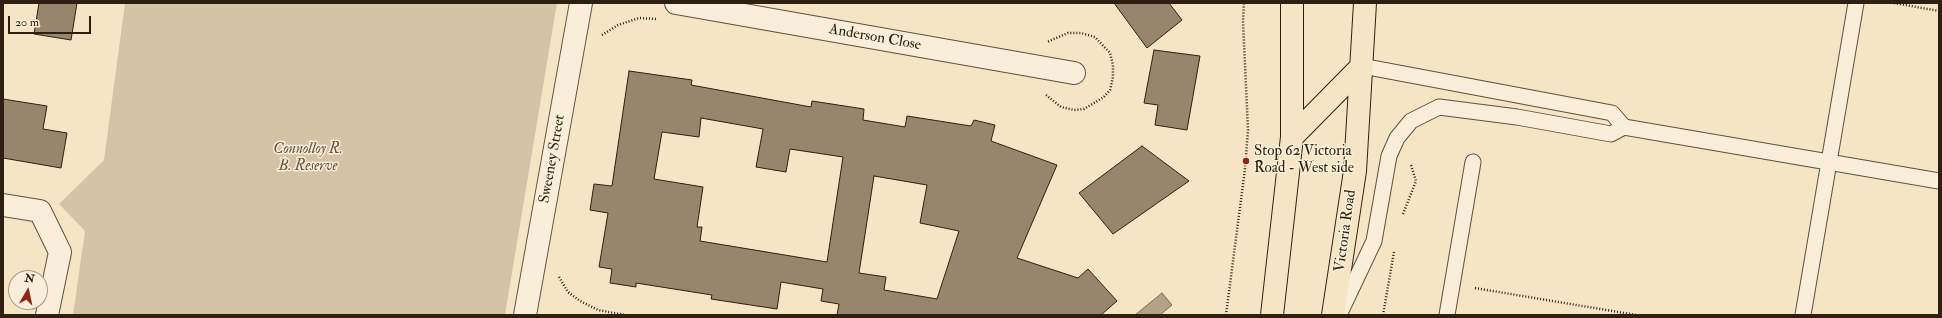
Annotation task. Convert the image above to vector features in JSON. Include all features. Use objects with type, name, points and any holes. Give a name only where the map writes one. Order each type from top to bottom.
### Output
[{"type":"highway","points":[[1272,315],[1292,137],[1292,3]]},
{"type":"highway","name":"Victoria Road","points":[[1333,315],[1355,171],[1366,3]]},
{"type":"highway","points":[[1292,137],[1362,66]]},
{"type":"street","name":"Sweeney Street","points":[[525,315],[581,3]]},
{"type":"street","name":"Anderson Close","points":[[676,3],[1074,73]]},
{"type":"street","points":[[3,205],[40,211],[60,252],[47,315]]},
{"type":"lane","points":[[1803,315],[1856,3]]},
{"type":"lane","points":[[1362,66],[1612,113],[1624,127]]},
{"type":"lane","points":[[1339,315],[1374,241],[1389,156],[1397,138],[1411,121],[1439,107],[1517,117],[1610,134],[1624,127],[1939,180]]},
{"type":"lane","points":[[1447,315],[1473,162]]},
{"type":"path","points":[[1226,315],[1245,169],[1248,130],[1243,28],[1244,3]]},
{"type":"path","points":[[1894,3],[1939,11]]},
{"type":"path","points":[[600,37],[604,32],[618,25],[639,18],[661,20]]},
{"type":"path","points":[[1039,43],[1068,34],[1081,33],[1095,37],[1110,53],[1113,65],[1114,77],[1110,90],[1104,97],[1084,109],[1074,110],[1061,107],[1045,94]]},
{"type":"path","points":[[559,273],[560,279],[568,292],[580,301],[598,310],[625,315]]},
{"type":"path","points":[[1475,288],[1636,315]]},
{"type":"green space","name":"Connolloy R. B. Reserve","points":[[125,3],[557,3],[505,315],[73,315],[85,231],[59,204],[104,160]]},
{"type":"shaded area","points":[[1162,293],[1172,305],[1160,315],[1135,315]]},
{"type":"building","points":[[39,3],[77,3],[71,40],[34,34]]},
{"type":"building","points":[[1114,3],[1169,3],[1182,20],[1147,48]]},
{"type":"building","points":[[1154,50],[1200,56],[1187,130],[1155,125],[1158,105],[1144,103]]},
{"type":"building","points":[[629,71],[692,80],[691,85],[811,107],[812,101],[864,109],[863,120],[905,127],[907,116],[971,126],[974,120],[995,125],[991,141],[1057,165],[1017,258],[1078,278],[1088,269],[1117,301],[1101,315],[837,315],[839,304],[821,301],[823,289],[781,282],[777,309],[711,299],[712,295],[636,283],[636,287],[610,283],[612,269],[599,267],[608,213],[590,210],[594,184],[612,186]],"holes":[[[701,118],[763,129],[756,167],[786,172],[790,149],[843,157],[827,262],[700,241],[702,227],[697,227],[703,187],[654,179],[662,132],[699,137]],[[874,176],[927,185],[920,223],[959,231],[937,299],[884,290],[886,277],[859,273]]]},
{"type":"building","points":[[3,99],[47,106],[43,129],[67,133],[61,168],[3,158]]},
{"type":"building","points":[[1142,146],[1189,181],[1113,234],[1079,193]]},
{"type":"place","name":"Stop 62 Victoria Road - West side","points":[[1246,161]]}]
